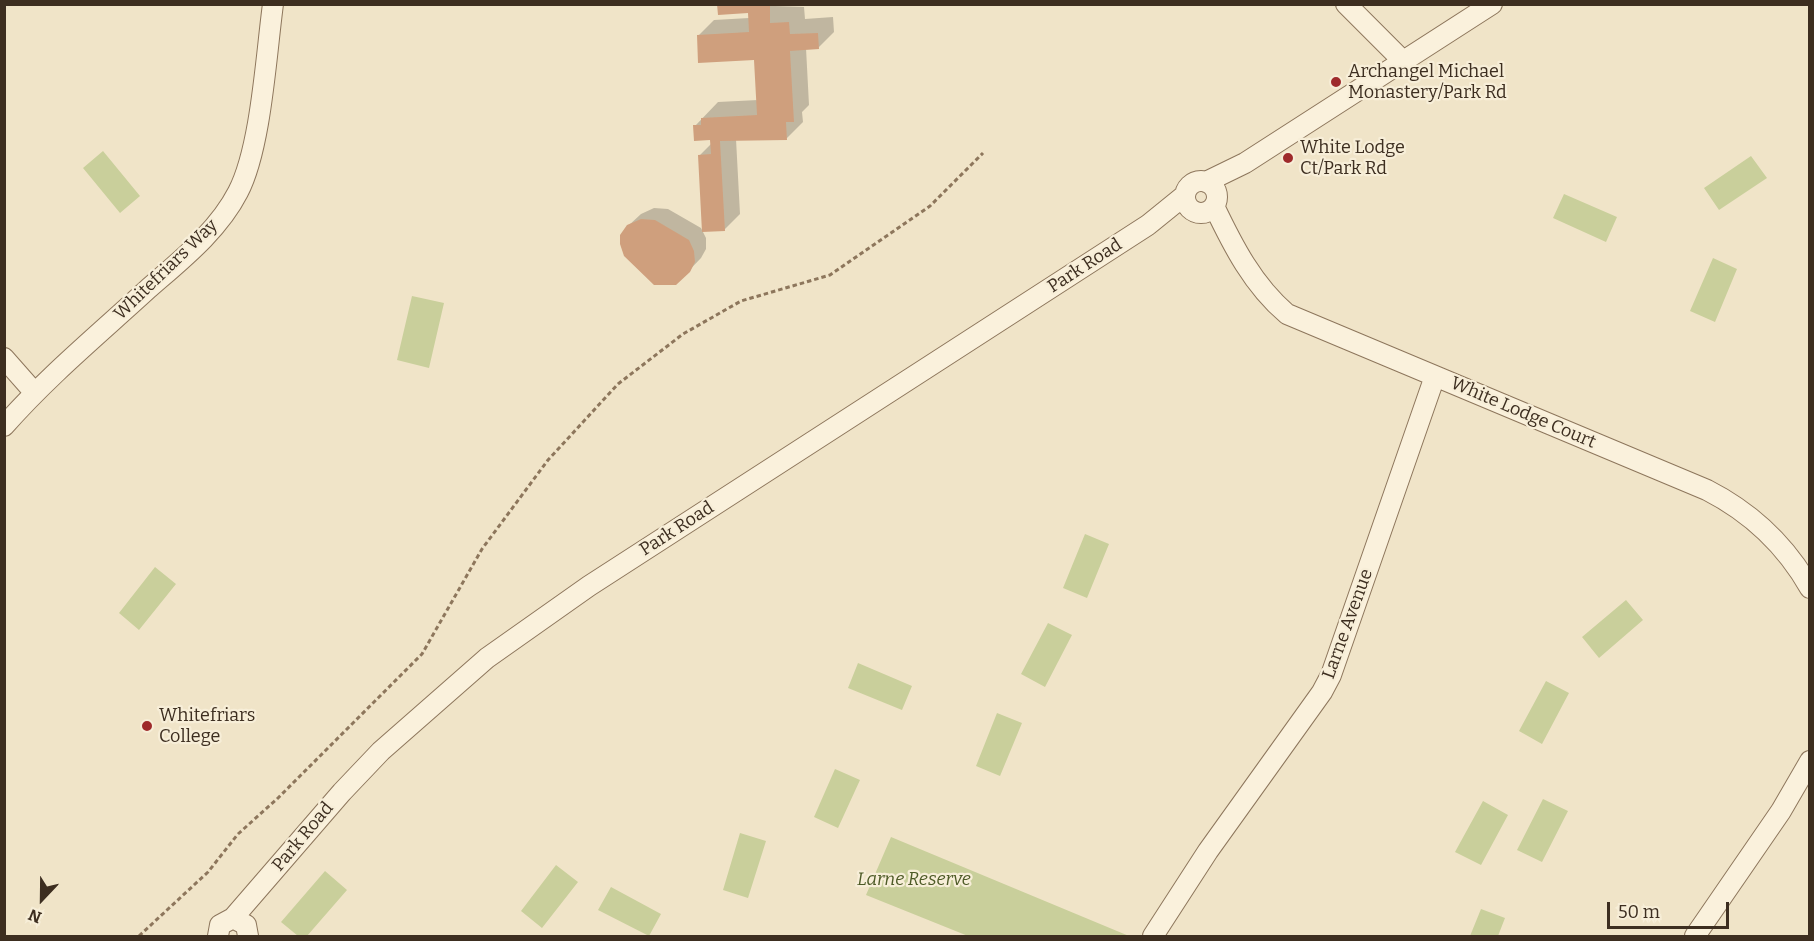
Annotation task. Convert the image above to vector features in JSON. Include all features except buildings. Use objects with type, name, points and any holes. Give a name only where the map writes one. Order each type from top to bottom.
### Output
[{"type":"street","name":"Whitefriars Way","points":[[4,426],[34,392],[190,252],[218,221],[238,192],[248,168],[254,137],[273,4]]},
{"type":"street","points":[[1346,4],[1402,60]]},
{"type":"street","points":[[1203,201],[1245,163],[1491,4]]},
{"type":"street","name":"Park Road","points":[[217,936],[220,925],[245,931],[256,894],[300,838],[381,751],[487,658],[589,586],[1148,225],[1203,201]]},
{"type":"street","name":"White Lodge Court","points":[[1203,201],[1266,294],[1287,314],[1707,490],[1732,503],[1757,521],[1790,556],[1809,588]]},
{"type":"street","points":[[4,358],[34,392]]},
{"type":"street","name":"Larne Avenue","points":[[1153,936],[1201,861],[1316,700],[1331,675],[1435,376]]},
{"type":"street","points":[[1695,936],[1781,811],[1809,761]]},
{"type":"path","points":[[139,936],[208,872],[238,834],[277,799],[422,654],[482,549],[548,460],[618,384],[683,334],[741,301],[830,275],[930,206],[983,153]]},
{"type":"green space","points":[[103,151],[140,196],[120,213],[83,168]]},
{"type":"green space","points":[[1751,156],[1767,178],[1719,210],[1704,188]]},
{"type":"green space","points":[[1564,194],[1617,217],[1606,242],[1553,218]]},
{"type":"green space","points":[[1713,258],[1737,269],[1715,322],[1690,311]]},
{"type":"green space","points":[[412,296],[444,303],[429,368],[397,360]]},
{"type":"green space","points":[[1085,534],[1109,544],[1087,598],[1063,588]]},
{"type":"green space","points":[[155,567],[176,584],[139,630],[119,613]]},
{"type":"green space","points":[[1626,600],[1643,620],[1599,658],[1582,637]]},
{"type":"green space","points":[[1048,623],[1072,635],[1045,687],[1021,674]]},
{"type":"green space","points":[[858,663],[912,686],[902,710],[848,688]]},
{"type":"green space","points":[[1546,681],[1569,693],[1542,744],[1519,731]]},
{"type":"green space","points":[[997,713],[1022,723],[1000,776],[976,766]]},
{"type":"green space","points":[[835,769],[860,780],[838,828],[814,817]]},
{"type":"green space","points":[[1543,799],[1568,811],[1542,862],[1517,850]]},
{"type":"green space","points":[[1483,801],[1508,815],[1481,865],[1455,852]]},
{"type":"green space","points":[[740,833],[766,841],[748,898],[723,890]]},
{"type":"green space","name":"Larne Reserve","points":[[891,837],[1129,936],[968,936],[866,895]]},
{"type":"green space","points":[[556,865],[578,882],[542,928],[521,911]]},
{"type":"green space","points":[[325,871],[347,890],[307,936],[298,936],[281,922]]},
{"type":"green space","points":[[611,887],[661,914],[649,936],[598,910]]},
{"type":"green space","points":[[1481,909],[1505,918],[1498,936],[1470,936]]},
{"type":"place","name":"Archangel Michael Monastery/Park Rd","points":[[1336,82]]},
{"type":"place","name":"White Lodge Ct/Park Rd","points":[[1288,158]]},
{"type":"place","name":"Whitefriars College","points":[[147,726]]}]
